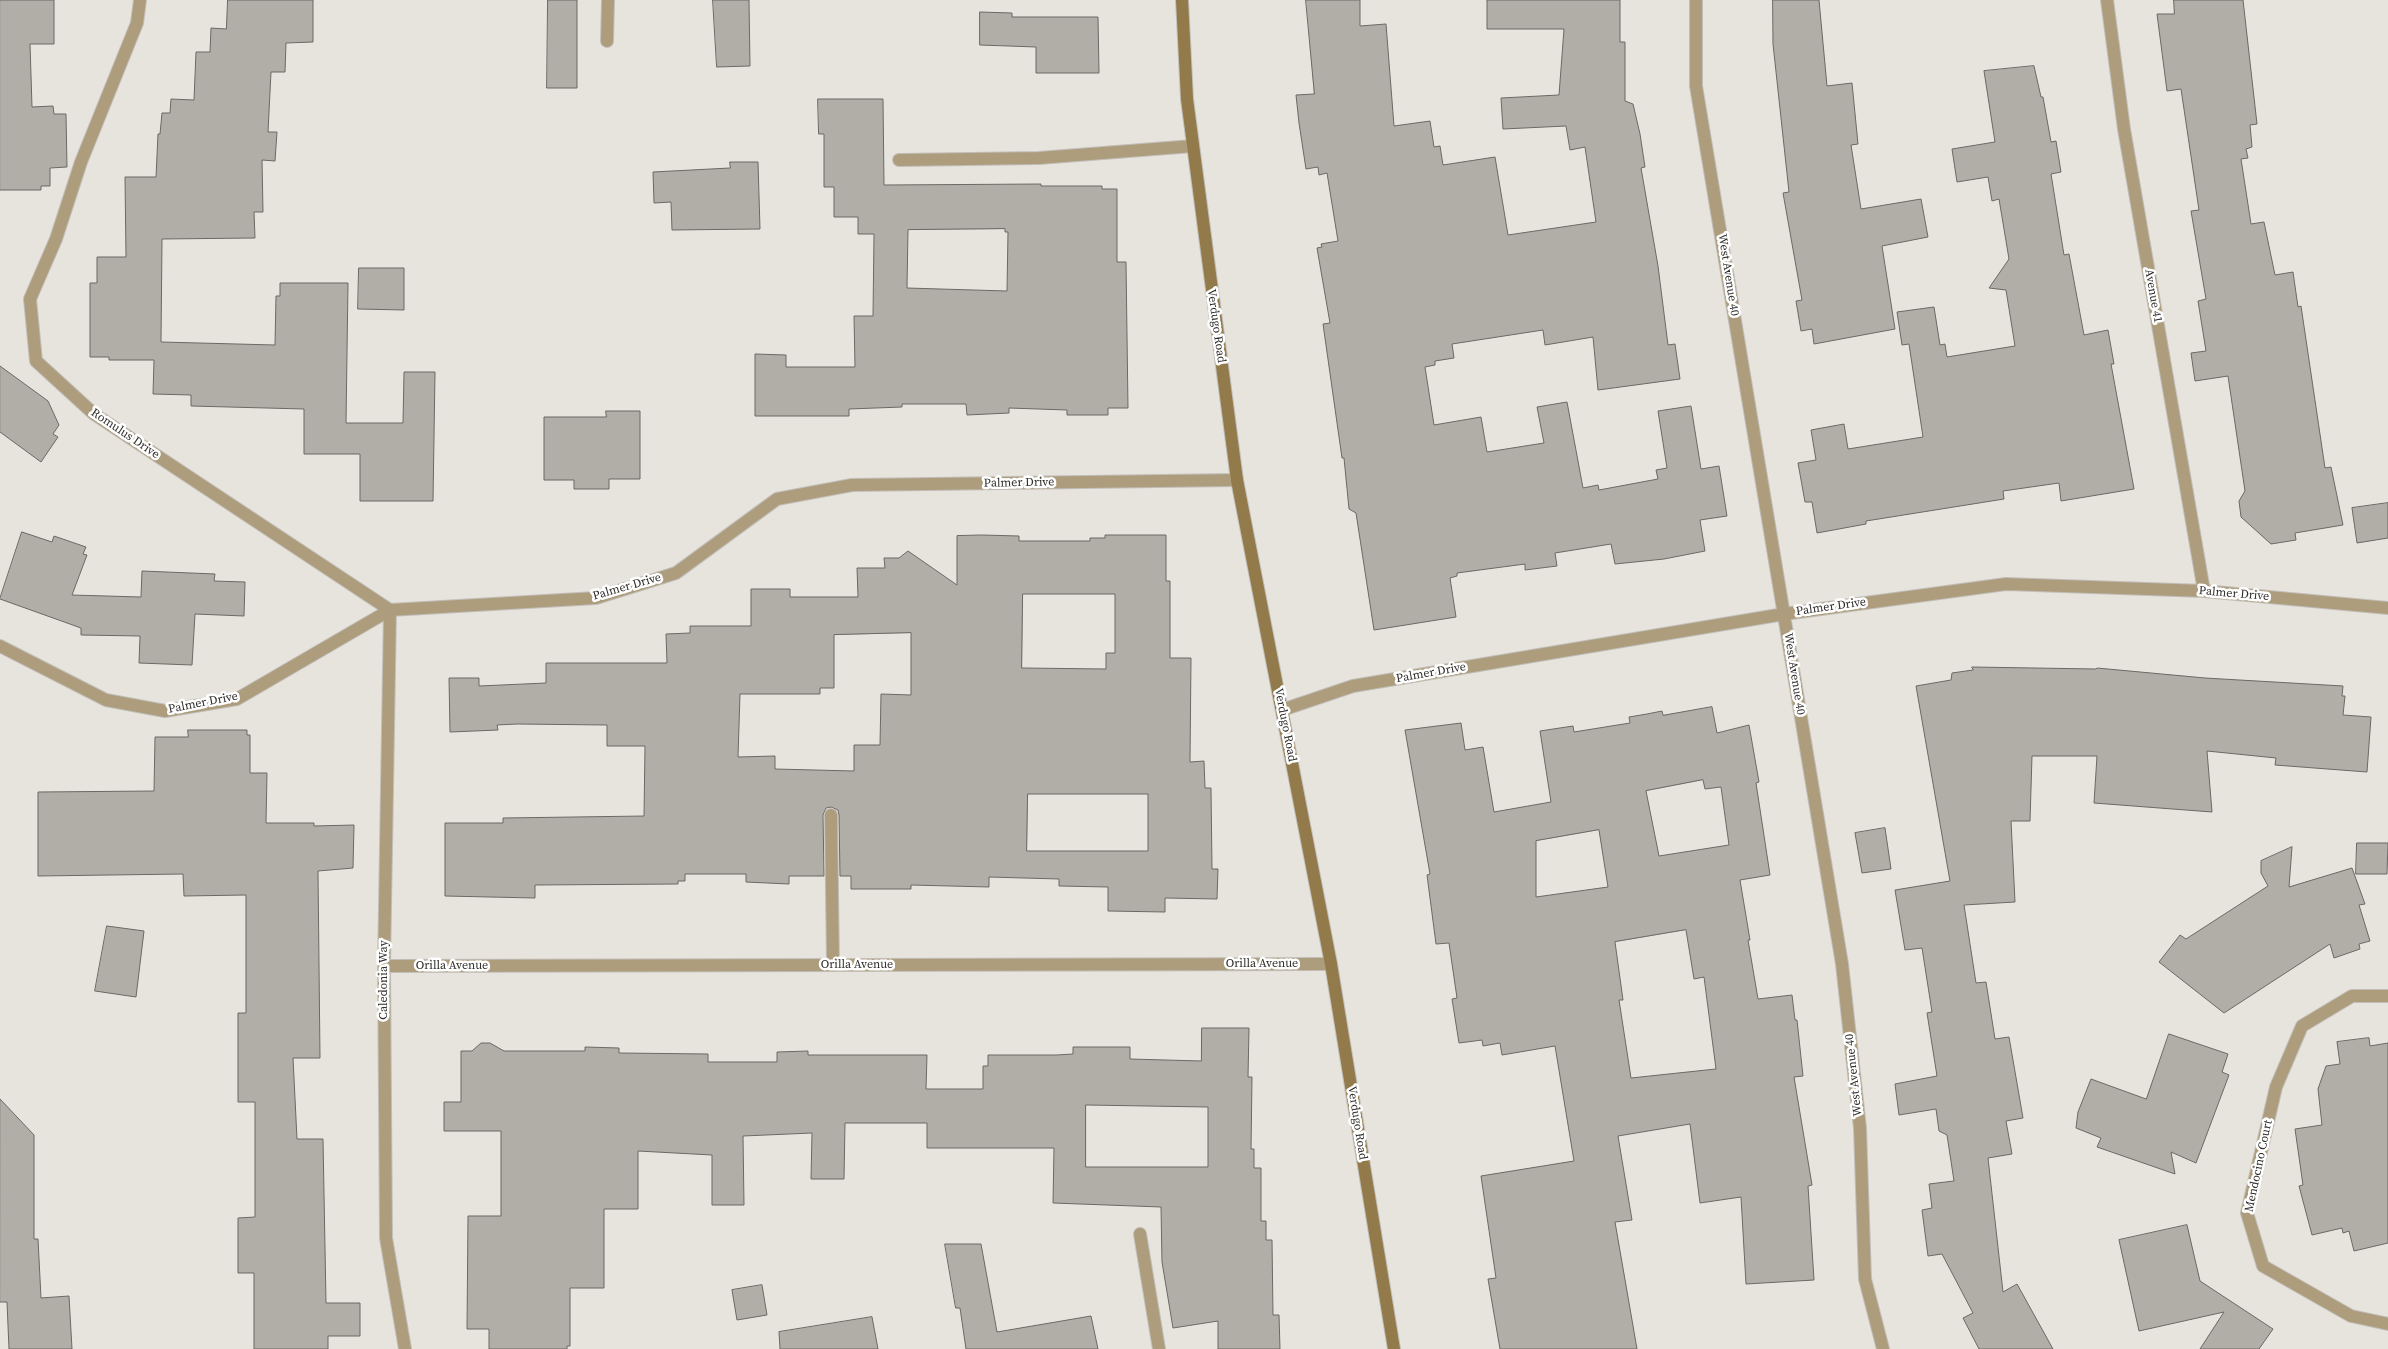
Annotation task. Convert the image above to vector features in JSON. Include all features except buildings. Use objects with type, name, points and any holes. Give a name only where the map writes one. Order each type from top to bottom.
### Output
[{"type":"main road","name":"Verdugo Road","points":[[1182,0],[1187,99],[1192,146],[1238,480],[1331,964],[1394,1349]]},
{"type":"street","name":"Romulus Drive","points":[[140,0],[137,23],[81,162],[56,239],[30,299],[36,361],[94,414],[390,610]]},
{"type":"street","points":[[607,41],[608,0]]},
{"type":"street","name":"West Avenue 40","points":[[1696,0],[1696,86],[1842,964],[1860,1128],[1865,1279],[1883,1349]]},
{"type":"street","name":"Avenue 41","points":[[2107,0],[2126,138],[2204,591]]},
{"type":"street","points":[[899,160],[1039,158],[1192,146]]},
{"type":"street","name":"Palmer Drive","points":[[0,646],[106,700],[165,711],[237,699],[390,610],[596,598],[676,573],[778,499],[852,485],[1238,480]]},
{"type":"street","name":"Palmer Drive","points":[[1282,710],[1353,686],[1784,614],[2006,584],[2204,591],[2388,608]]},
{"type":"street","name":"Caledonia Way","points":[[390,610],[384,966],[386,1238],[405,1349]]},
{"type":"street","points":[[831,815],[833,965]]},
{"type":"street","name":"Orilla Avenue","points":[[384,966],[1331,964]]},
{"type":"street","name":"Mendocino Court","points":[[2388,996],[2352,996],[2302,1026],[2276,1087],[2247,1213],[2263,1266],[2351,1316],[2388,1324]]},
{"type":"street","points":[[1140,1234],[1160,1349]]}]
